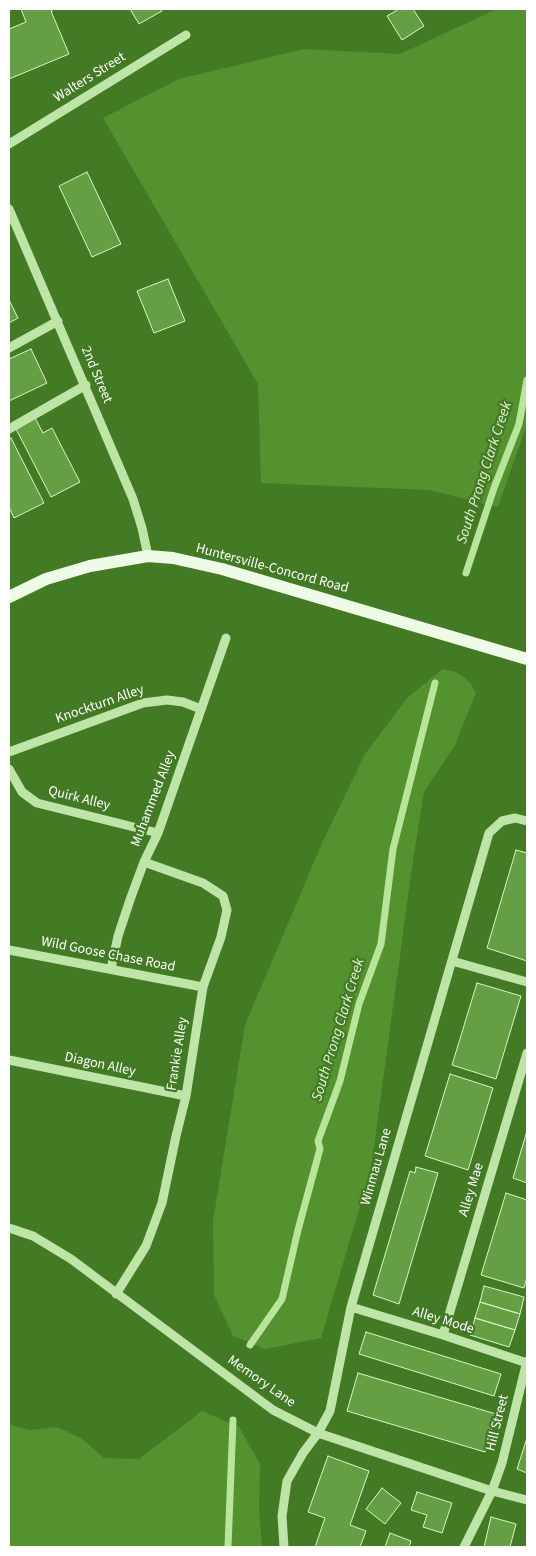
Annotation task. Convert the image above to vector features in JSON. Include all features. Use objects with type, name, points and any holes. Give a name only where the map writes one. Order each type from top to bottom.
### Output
[{"type":"main road","name":"Huntersville-Concord Road","points":[[9,597],[46,579],[90,566],[148,556],[173,558],[222,569],[527,658]]},
{"type":"street","name":"Walters Street","points":[[9,144],[186,35]]},
{"type":"street","name":"2nd Street","points":[[9,209],[133,499],[148,556]]},
{"type":"street","points":[[9,348],[58,321]]},
{"type":"street","points":[[9,429],[86,386]]},
{"type":"street","name":"Muhammed Alley","points":[[112,969],[123,920],[144,862],[158,833],[226,638]]},
{"type":"street","name":"Knockturn Alley","points":[[9,752],[144,703],[167,700],[182,702],[201,709]]},
{"type":"street","name":"Quirk Alley","points":[[9,769],[22,792],[38,803],[158,833]]},
{"type":"street","name":"Winmau Lane","points":[[284,1547],[282,1516],[287,1481],[303,1453],[318,1434],[330,1410],[351,1308],[489,833],[502,821],[515,818],[527,821]]},
{"type":"street","name":"Frankie Alley","points":[[116,1294],[146,1246],[162,1203],[186,1096],[203,987],[227,910],[223,896],[203,883],[144,862]]},
{"type":"street","name":"Wild Goose Chase Road","points":[[9,950],[203,987]]},
{"type":"street","points":[[452,961],[527,982]]},
{"type":"street","name":"Alley Mae","points":[[443,1335],[527,1053]]},
{"type":"street","name":"Diagon Alley","points":[[9,1060],[186,1096]]},
{"type":"street","name":"Memory Lane","points":[[9,1228],[32,1236],[70,1260],[273,1410],[318,1434],[492,1491],[527,1500]]},
{"type":"street","name":"Alley Mode","points":[[351,1308],[527,1362]]},
{"type":"street","name":"Hill Street","points":[[464,1547],[492,1491],[502,1463],[527,1362]]},
{"type":"green space","points":[[497,9],[527,9],[527,424],[498,507],[429,490],[261,483],[258,384],[103,118],[179,79],[304,49],[400,54]]},
{"type":"green space","points":[[443,669],[456,672],[470,682],[476,693],[455,745],[424,792],[371,1169],[321,1338],[265,1349],[233,1336],[214,1295],[213,1221],[245,1025],[322,843],[365,754],[407,698]]},
{"type":"green space","points":[[202,1411],[239,1427],[260,1464],[259,1510],[262,1547],[9,1547],[9,1425],[30,1430],[57,1427],[81,1438],[104,1458],[139,1459]]},
{"type":"building","points":[[21,9],[52,9],[51,11],[69,54],[9,79],[9,29],[26,22]]},
{"type":"building","points":[[130,9],[161,9],[162,11],[139,24]]},
{"type":"building","points":[[399,9],[413,9],[424,26],[402,40],[387,16]]},
{"type":"building","points":[[87,172],[121,244],[92,257],[59,186]]},
{"type":"building","points":[[168,279],[185,321],[154,333],[137,291]]},
{"type":"building","points":[[9,300],[18,318],[9,323]]},
{"type":"building","points":[[31,349],[47,383],[9,401],[9,359]]},
{"type":"building","points":[[35,418],[43,433],[52,428],[80,482],[51,497],[15,427]]},
{"type":"building","points":[[11,438],[44,503],[14,518],[9,507],[9,439]]},
{"type":"building","points":[[516,850],[527,853],[527,961],[487,948]]},
{"type":"building","points":[[477,983],[521,996],[496,1079],[452,1065]]},
{"type":"building","points":[[450,1074],[493,1088],[468,1170],[425,1156]]},
{"type":"building","points":[[527,1131],[527,1183],[513,1178]]},
{"type":"building","points":[[416,1167],[438,1173],[399,1304],[373,1295],[410,1171],[415,1173]]},
{"type":"building","points":[[506,1193],[527,1200],[527,1278],[524,1288],[481,1275]]},
{"type":"building","points":[[484,1286],[524,1297],[520,1314],[480,1302]]},
{"type":"building","points":[[480,1302],[520,1314],[515,1330],[475,1318]]},
{"type":"building","points":[[475,1318],[515,1330],[509,1347],[470,1335]]},
{"type":"building","points":[[366,1332],[501,1374],[494,1396],[359,1354]]},
{"type":"building","points":[[358,1373],[496,1414],[485,1452],[347,1411]]},
{"type":"building","points":[[527,1438],[527,1473],[517,1469]]},
{"type":"building","points":[[328,1456],[369,1471],[350,1525],[366,1531],[360,1547],[315,1547],[325,1518],[308,1512]]},
{"type":"building","points":[[382,1488],[401,1503],[385,1524],[366,1509]]},
{"type":"building","points":[[417,1492],[452,1503],[442,1533],[423,1527],[427,1515],[411,1510]]},
{"type":"building","points":[[491,1517],[516,1524],[510,1547],[484,1547]]},
{"type":"building","points":[[390,1533],[411,1541],[409,1547],[385,1547]]},
{"type":"waterway","name":"South Prong Clark Creek","points":[[466,573],[494,488],[519,424],[527,380]]},
{"type":"waterway","name":"South Prong Clark Creek","points":[[250,1345],[282,1299],[320,1149],[318,1141],[340,1081],[359,1004],[381,944],[393,849],[435,683]]},
{"type":"waterway","name":"South Prong Clark Creek","points":[[228,1547],[233,1420]]}]
